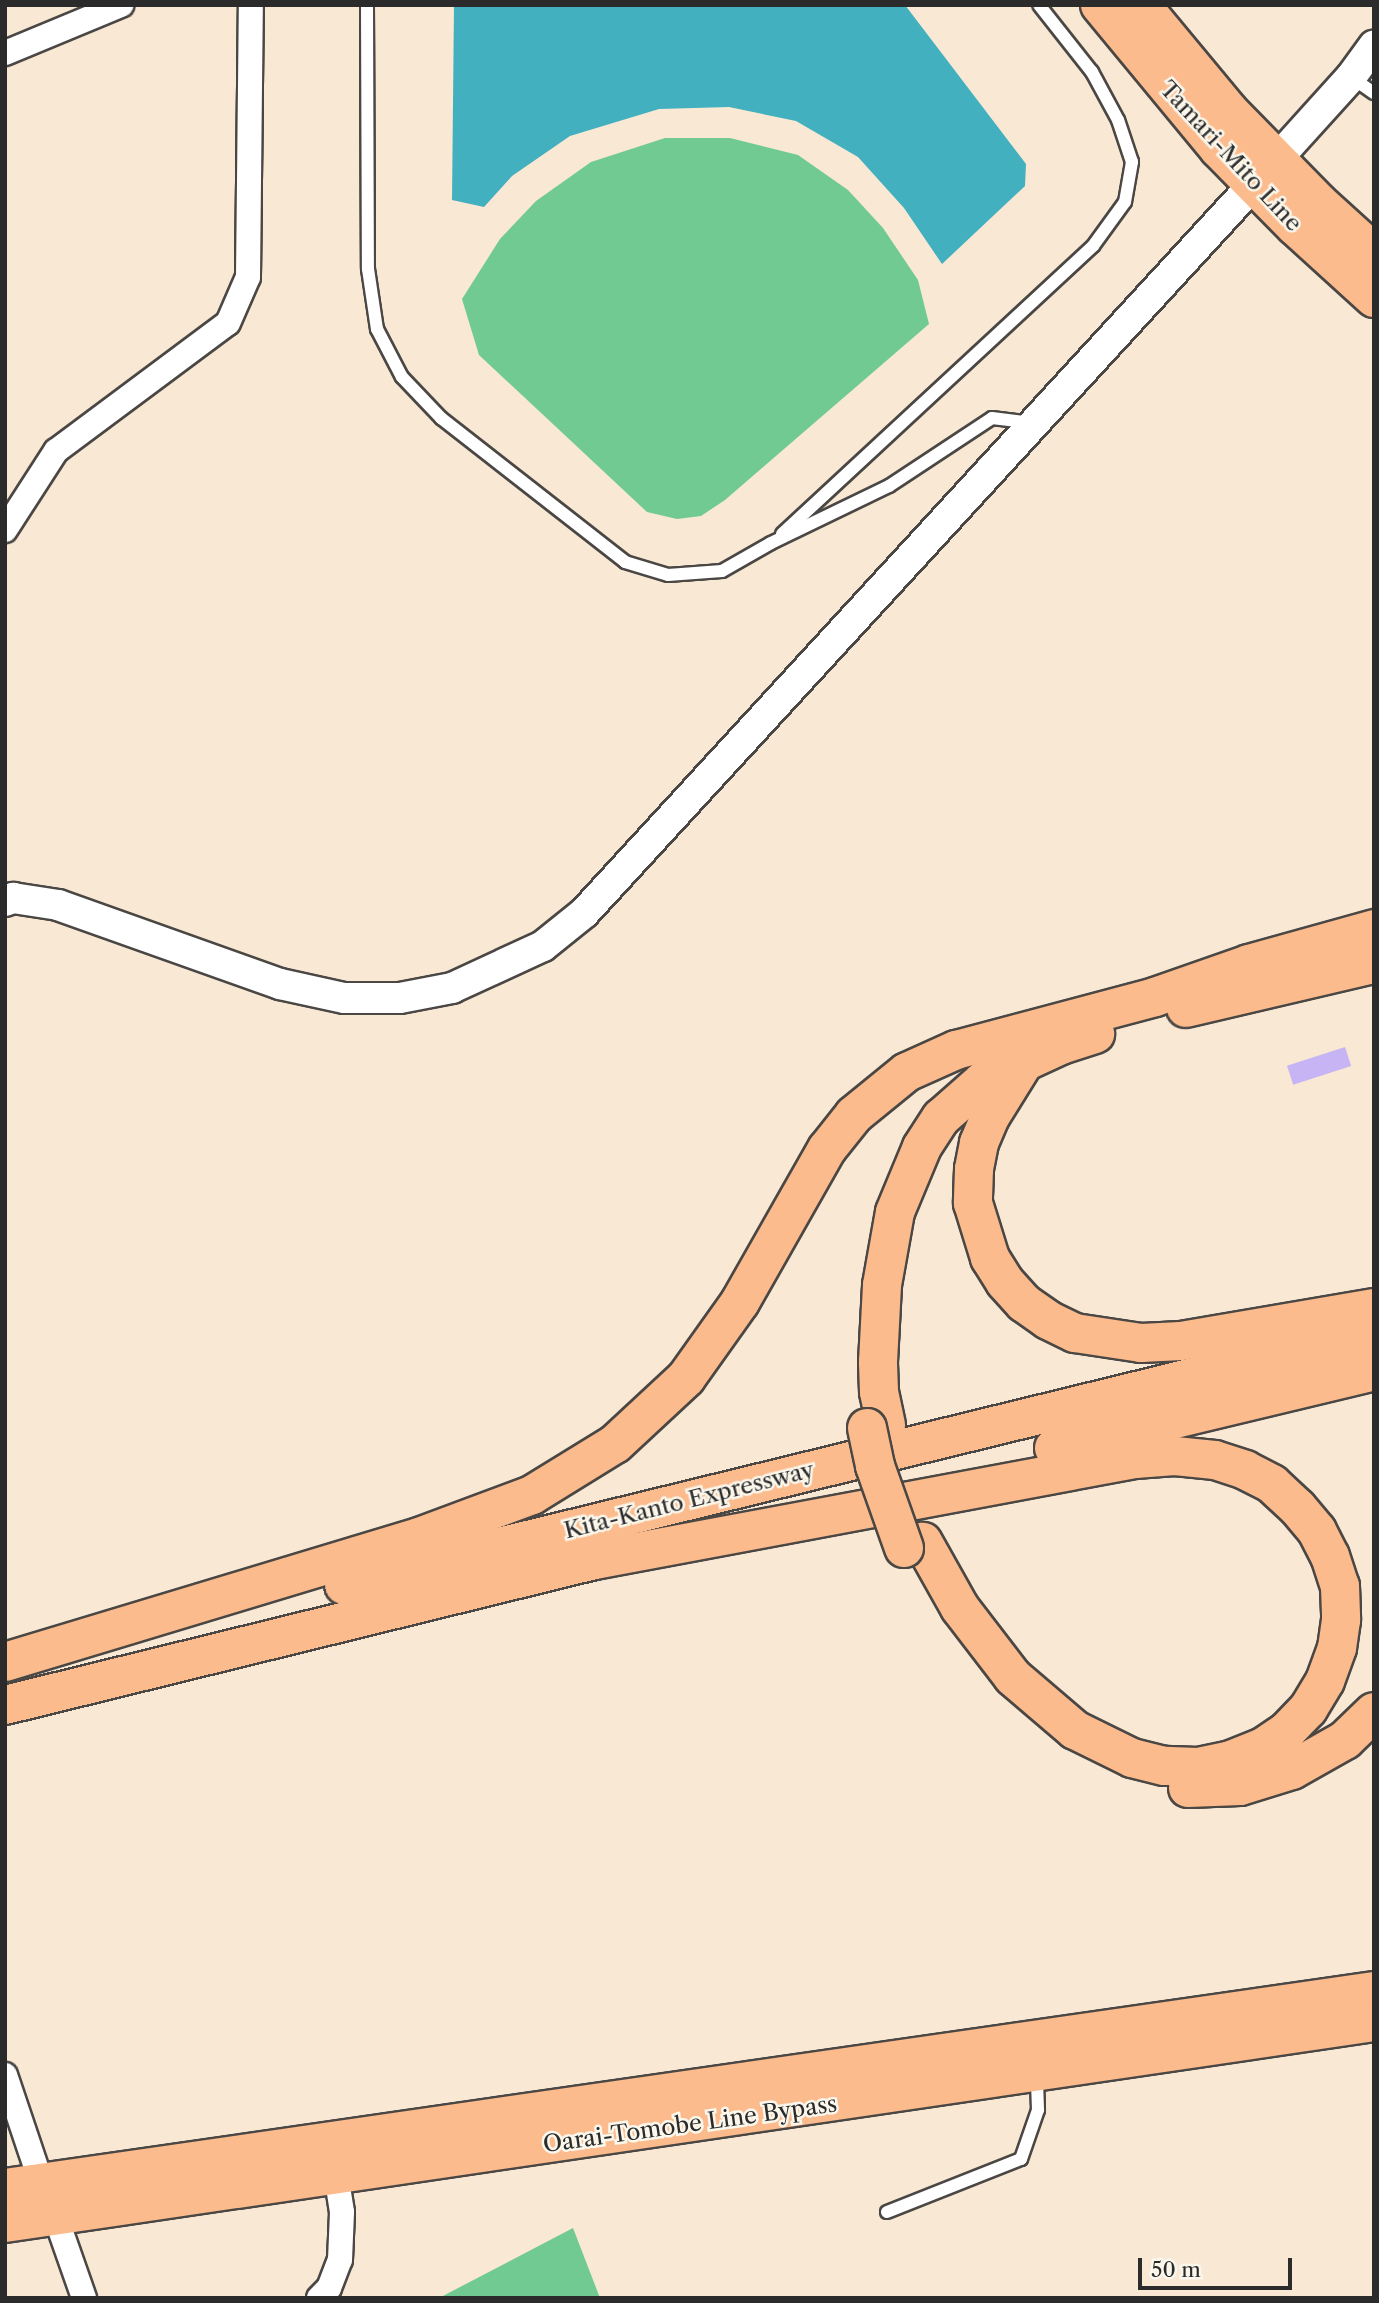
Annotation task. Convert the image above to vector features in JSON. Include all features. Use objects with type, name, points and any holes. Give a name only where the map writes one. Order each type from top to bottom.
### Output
[{"type":"main road","name":"Tamari-Mito Line","points":[[1100,5],[1186,112],[1374,253]]},
{"type":"main road","name":"Tamari-Mito Line","points":[[1141,5],[1229,111],[1265,172],[1374,298]]},
{"type":"main road","points":[[1374,929],[1249,964],[1155,996],[1009,1052],[983,1081],[941,1118],[922,1147],[906,1180],[888,1245],[878,1321],[877,1427],[901,1489],[913,1545],[942,1617],[996,1686],[1061,1741],[1090,1760],[1122,1774],[1163,1786],[1208,1789],[1240,1786],[1292,1770],[1322,1756],[1345,1740],[1374,1712]]},
{"type":"main road","points":[[5,1662],[419,1537],[532,1494],[577,1470],[615,1444],[686,1378],[740,1302],[815,1167],[854,1115],[907,1072],[956,1049],[1009,1052],[1061,1045],[1157,1015],[1374,964]]},
{"type":"main road","points":[[1009,1052],[990,1117],[979,1143],[974,1170],[973,1203],[980,1231],[995,1266],[1024,1303],[1048,1320],[1074,1333],[1142,1343],[1193,1339],[1374,1308]]},
{"type":"main road","name":"Kita-Kanto Expressway","points":[[5,1668],[1374,1333]]},
{"type":"main road","name":"Kita-Kanto Expressway","points":[[5,1704],[1374,1371]]},
{"type":"main road","points":[[589,1561],[1135,1458],[1175,1456],[1215,1460],[1245,1470],[1272,1485],[1297,1507],[1317,1531],[1330,1556],[1339,1586],[1341,1620],[1337,1648],[1325,1681],[1308,1709],[1287,1731],[1263,1747],[1231,1760],[1198,1767],[1164,1766],[1132,1758],[1076,1730],[1013,1677],[913,1545]]},
{"type":"main road","name":"Oarai-Tomobe Line Bypass","points":[[5,2222],[34,2195],[1374,1991]]},
{"type":"main road","name":"Oarai-Tomobe Line Bypass","points":[[34,2195],[336,2175],[1374,2022]]},
{"type":"street","points":[[5,53],[121,5]]},
{"type":"street","points":[[5,530],[56,451],[228,323],[248,277],[251,5]]},
{"type":"street","points":[[5,901],[13,898],[58,905],[280,984],[344,998],[400,998],[452,988],[495,971],[543,946],[584,913],[1265,172],[1362,85],[1374,45]]},
{"type":"street","points":[[5,2075],[34,2195],[84,2298]]},
{"type":"street","points":[[319,2298],[329,2288],[340,2260],[342,2212],[336,2175]]},
{"type":"lane","points":[[367,5],[368,269],[377,329],[402,377],[441,418],[625,562],[667,575],[722,571],[771,543],[889,486],[992,418],[1034,424]]},
{"type":"lane","points":[[771,543],[1093,246],[1125,202],[1132,162],[1118,120],[1092,72],[1040,5]]},
{"type":"lane","points":[[887,2212],[1021,2159],[1038,2110],[1037,2072]]},
{"type":"green space","points":[[665,138],[730,138],[798,155],[848,190],[883,228],[918,280],[929,324],[725,500],[701,516],[677,519],[647,512],[479,355],[462,299],[500,239],[536,201],[591,162]]},
{"type":"green space","points":[[573,2228],[600,2298],[439,2298]]},
{"type":"water","points":[[454,5],[905,5],[1026,164],[1025,186],[942,264],[904,208],[858,157],[796,121],[729,107],[659,109],[570,136],[512,176],[484,207],[452,200]]},
{"type":"building","points":[[1345,1047],[1351,1066],[1293,1085],[1287,1066]]}]
